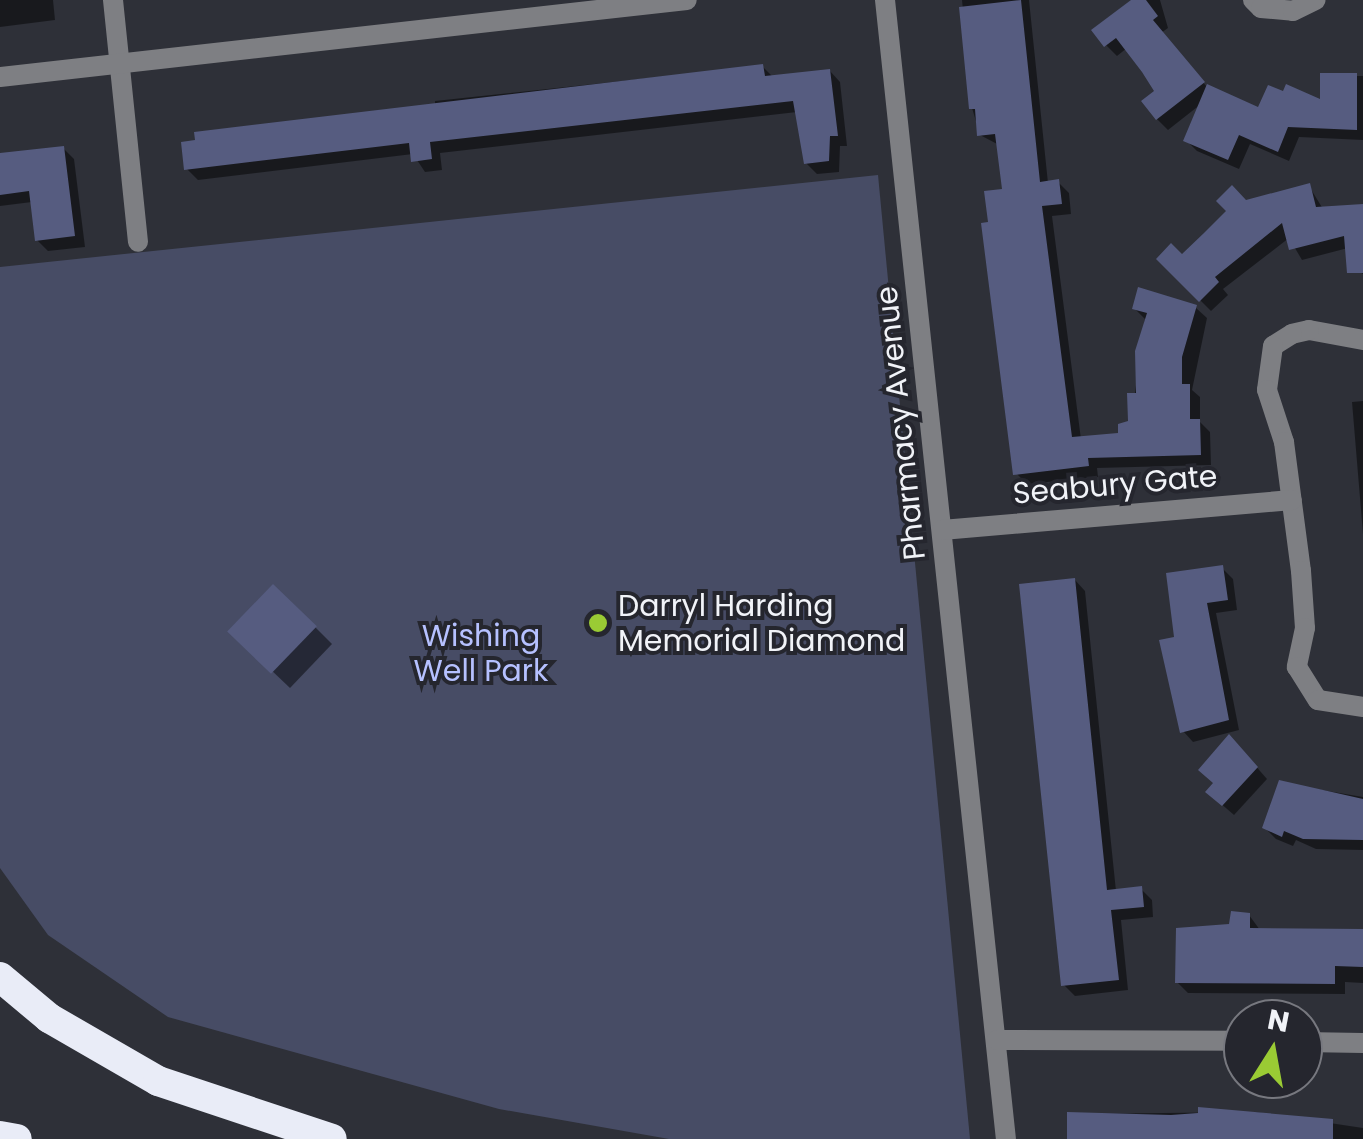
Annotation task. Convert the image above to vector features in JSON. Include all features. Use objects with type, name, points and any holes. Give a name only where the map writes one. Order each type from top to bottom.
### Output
[{"type":"highway","points":[[0,977],[48,1018],[158,1081],[332,1139]]},
{"type":"highway","points":[[0,1136],[17,1139]]},
{"type":"street","points":[[113,0],[138,242]]},
{"type":"street","points":[[0,77],[687,0]]},
{"type":"street","name":"Pharmacy Avenue","points":[[885,0],[1006,1139]]},
{"type":"street","points":[[1253,0],[1261,8],[1293,10],[1316,0]]},
{"type":"street","points":[[1363,340],[1309,330],[1273,346],[1267,390],[1284,442],[1292,500],[1305,628],[1297,667],[1318,700],[1363,706]]},
{"type":"street","name":"Seabury Gate","points":[[942,530],[1292,500]]},
{"type":"street","points":[[997,1040],[1223,1041]]},
{"type":"street","points":[[1323,1042],[1363,1043]]},
{"type":"green space","name":"Wishing Well Park","points":[[878,175],[970,1139],[669,1139],[499,1109],[168,1017],[48,935],[0,868],[0,267]]},
{"type":"building","points":[[1021,0],[1040,182],[1059,179],[1062,204],[1042,206],[1072,437],[1118,433],[1118,424],[1128,421],[1127,393],[1136,393],[1135,351],[1147,313],[1132,309],[1138,287],[1197,305],[1182,357],[1182,384],[1190,384],[1190,419],[1200,419],[1201,455],[1088,458],[1089,466],[1013,475],[981,223],[988,222],[984,191],[1002,189],[995,134],[977,136],[975,109],[969,109],[959,7]]},
{"type":"building","points":[[1131,0],[1146,0],[1158,16],[1153,20],[1205,82],[1156,120],[1141,101],[1154,91],[1142,72],[1116,38],[1104,47],[1091,30]]},
{"type":"building","points":[[763,64],[765,76],[830,69],[838,136],[830,136],[829,161],[804,164],[793,101],[430,142],[432,159],[411,162],[409,143],[184,170],[181,142],[195,140],[194,132]]},
{"type":"building","points":[[1320,73],[1357,73],[1357,130],[1288,127],[1278,152],[1239,135],[1228,160],[1183,141],[1207,84],[1258,107],[1268,85],[1283,91],[1286,84],[1320,99]]},
{"type":"building","points":[[64,146],[75,236],[35,241],[29,191],[0,195],[0,153]]},
{"type":"building","points":[[1310,183],[1316,207],[1363,204],[1363,273],[1347,273],[1344,236],[1289,250],[1282,223],[1215,277],[1219,282],[1199,302],[1156,259],[1171,243],[1182,254],[1204,233],[1226,211],[1216,201],[1232,185],[1246,200]]},
{"type":"building","points":[[1223,565],[1228,600],[1207,603],[1229,720],[1180,733],[1159,640],[1174,637],[1166,573]]},
{"type":"building","points":[[1075,578],[1107,890],[1142,886],[1144,907],[1111,910],[1119,980],[1061,986],[1019,584]]},
{"type":"building","points":[[273,584],[317,626],[271,674],[227,631]]},
{"type":"building","points":[[1229,734],[1258,767],[1222,806],[1205,792],[1213,783],[1198,770]]},
{"type":"building","points":[[1279,780],[1363,799],[1363,840],[1303,839],[1284,831],[1282,837],[1262,828]]},
{"type":"building","points":[[1231,911],[1250,913],[1250,928],[1363,929],[1363,967],[1335,966],[1335,984],[1175,983],[1176,928],[1229,924]]},
{"type":"building","points":[[1198,1107],[1333,1119],[1333,1139],[1067,1139],[1067,1112],[1171,1115],[1198,1113]]},
{"type":"place","name":"Darryl Harding Memorial Diamond","points":[[598,623]]}]
